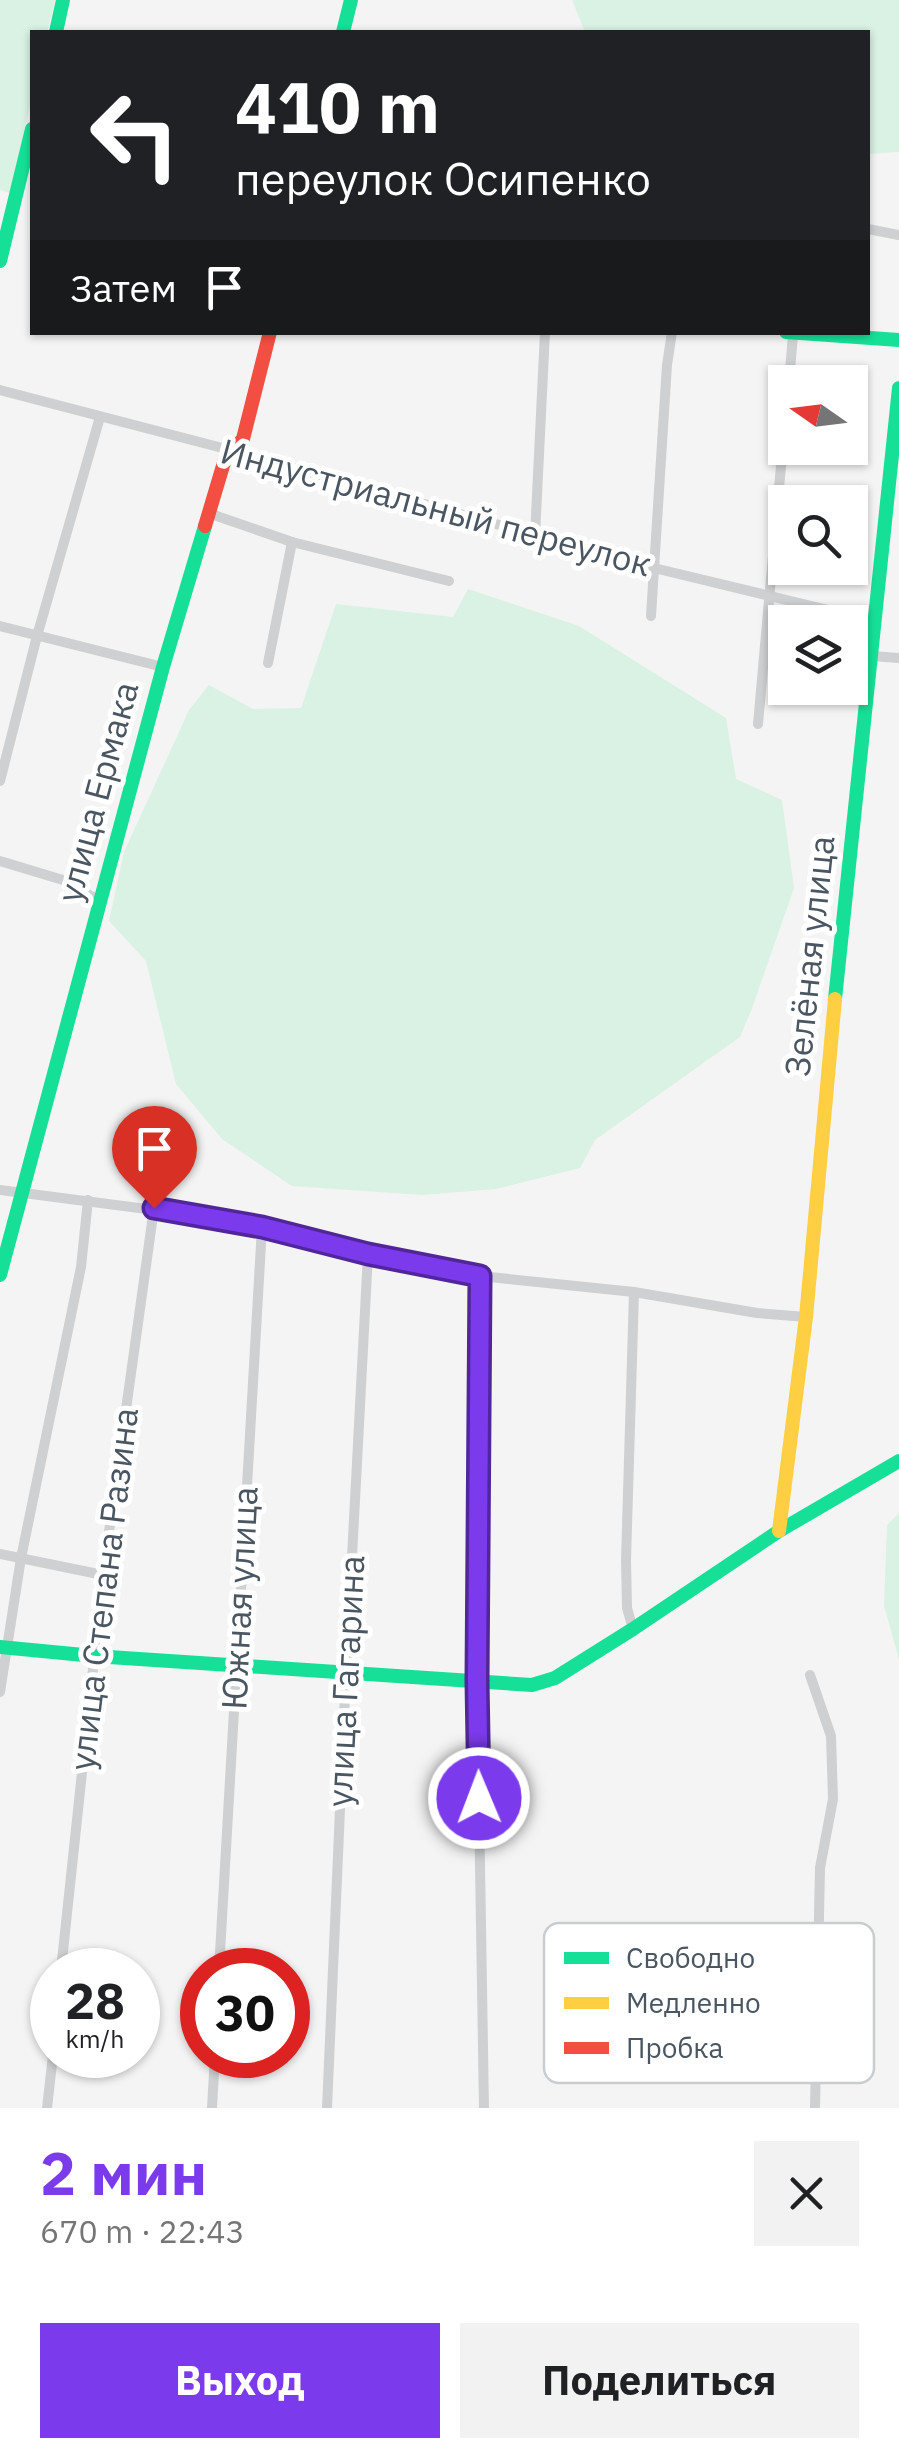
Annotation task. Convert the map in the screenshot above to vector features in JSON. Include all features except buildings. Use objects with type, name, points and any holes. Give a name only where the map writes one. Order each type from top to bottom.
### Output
[{"type":"street","points":[[56,30],[63,0]]},
{"type":"street","points":[[343,30],[347,1]]},
{"type":"street","points":[[0,261],[30,137]]},
{"type":"street","points":[[870,229],[899,235]]},
{"type":"street","name":"улица Ермака","points":[[0,1275],[208,512],[225,459],[243,439],[269,335]]},
{"type":"street","points":[[536,536],[545,335]]},
{"type":"street","points":[[651,616],[672,335]]},
{"type":"street","points":[[789,365],[790,335]]},
{"type":"street","points":[[808,335],[899,340]]},
{"type":"street","name":"Зелёная улица","points":[[779,1530],[806,1317],[828,1063],[899,388]]},
{"type":"street","name":"Индустриальный переулок","points":[[0,390],[654,568],[874,620]]},
{"type":"street","points":[[0,781],[100,416]]},
{"type":"street","points":[[758,724],[781,465]]},
{"type":"street","points":[[208,512],[292,542],[449,581]]},
{"type":"street","points":[[268,663],[292,542]]},
{"type":"street","points":[[0,626],[164,667]]},
{"type":"street","points":[[870,656],[899,658]]},
{"type":"street","points":[[0,861],[63,880],[100,900]]},
{"type":"street","points":[[0,1190],[154,1208],[262,1227],[368,1254],[480,1276],[634,1292],[757,1313],[806,1317]]},
{"type":"street","points":[[0,1692],[3,1647],[81,1267],[88,1200]]},
{"type":"street","name":"улица Степана Разина","points":[[64,1948],[103,1575],[154,1208]]},
{"type":"street","name":"Южная улица","points":[[220,1948],[262,1227]]},
{"type":"street","name":"улица Гагарина","points":[[327,2108],[368,1254]]},
{"type":"street","points":[[480,1276],[477,1681],[484,2108]]},
{"type":"street","points":[[633,1629],[627,1608],[626,1560],[634,1292]]},
{"type":"street","points":[[3,1647],[524,1686],[540,1683],[555,1678],[633,1629],[779,1530],[899,1461]]},
{"type":"street","points":[[0,1554],[103,1575]]},
{"type":"street","points":[[810,1676],[831,1736],[832,1799],[820,1868],[819,1923]]},
{"type":"street","points":[[47,2108],[50,2078]]},
{"type":"street","points":[[212,2108],[213,2078]]},
{"type":"street","points":[[816,2083],[816,2108]]},
{"type":"green space","points":[[0,0],[55,0],[48,30],[30,30],[30,105],[10,193],[0,190]]},
{"type":"green space","points":[[572,0],[899,0],[899,152],[870,154],[870,30],[584,30]]},
{"type":"green space","points":[[468,589],[579,626],[726,718],[736,779],[782,800],[794,888],[740,1037],[595,1140],[580,1168],[496,1189],[422,1195],[292,1186],[222,1139],[176,1084],[146,961],[109,921],[124,852],[189,710],[209,685],[253,709],[301,708],[336,604],[453,617]]},
{"type":"green space","points":[[899,1513],[899,1659],[884,1606],[887,1525]]},
{"type":"traffic: fast","points":[[56,30],[63,0]]},
{"type":"traffic: fast","points":[[344,30],[351,0]]},
{"type":"traffic: fast","points":[[0,261],[30,137]]},
{"type":"traffic: fast","points":[[828,335],[899,340]]},
{"type":"traffic: fast","points":[[835,999],[899,388]]},
{"type":"traffic: fast","points":[[0,1275],[163,667],[205,526]]},
{"type":"traffic: fast","points":[[0,1647],[532,1685],[555,1678],[779,1531],[899,1461]]},
{"type":"traffic: slow","points":[[779,1531],[806,1317],[835,999]]},
{"type":"traffic: jam","points":[[205,526],[225,459],[243,439],[269,335]]},
{"type":"route","points":[[154,1208],[262,1227],[368,1254],[480,1276],[479,1798]]}]
